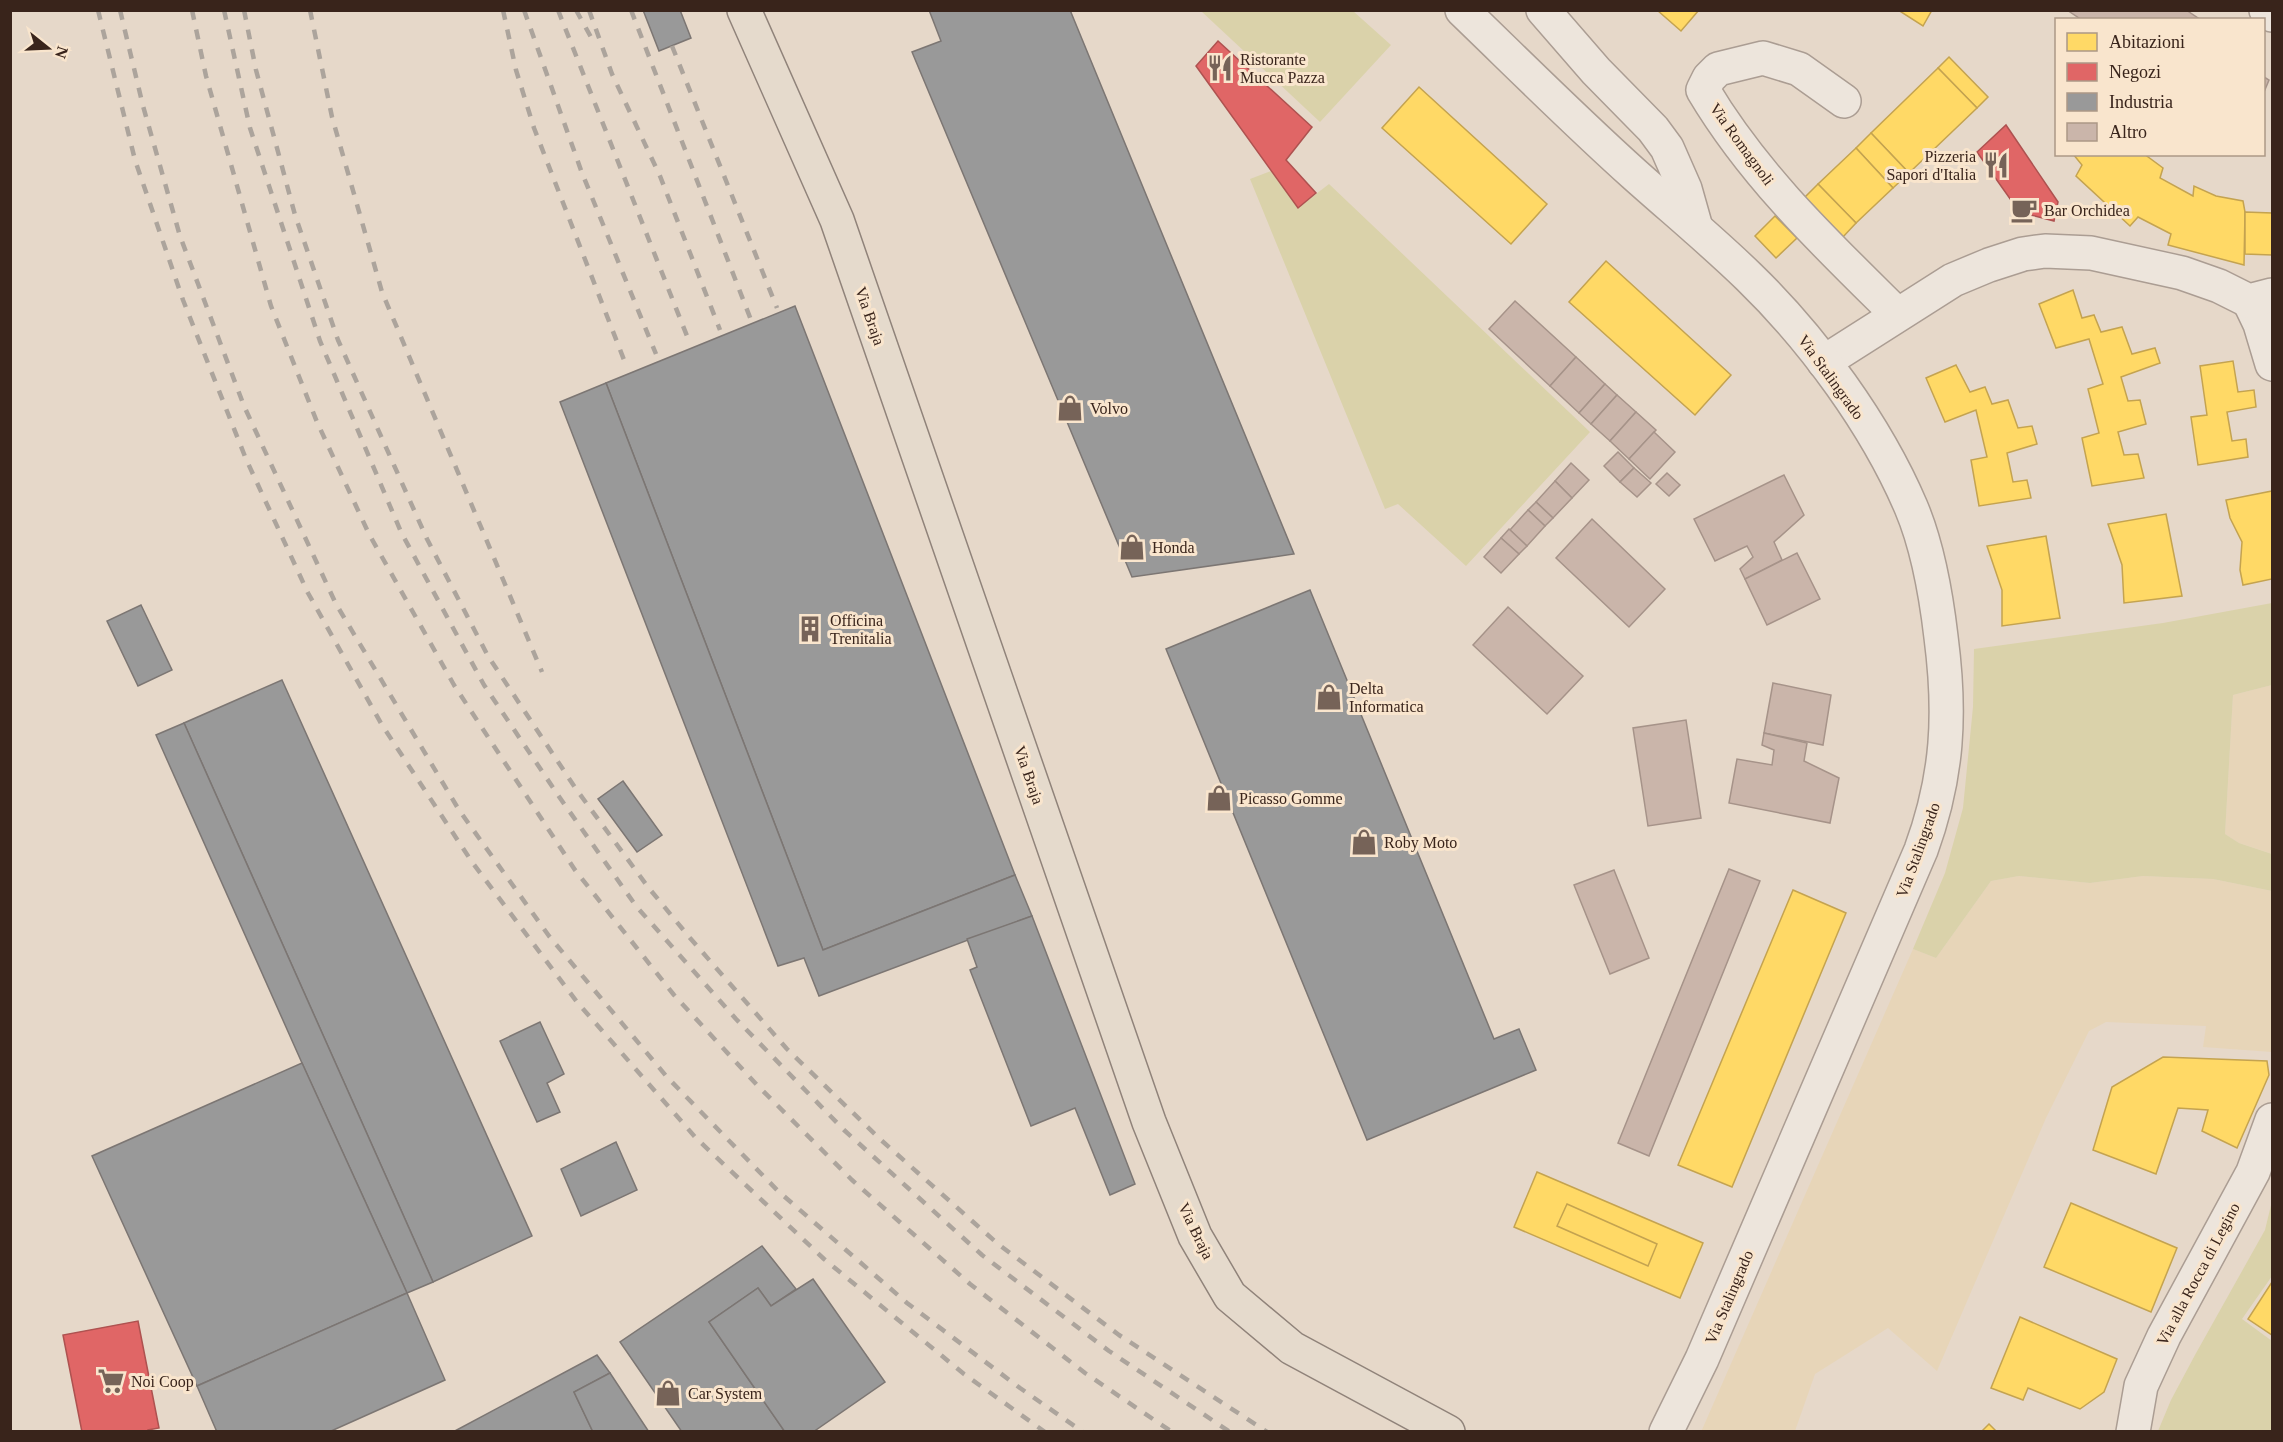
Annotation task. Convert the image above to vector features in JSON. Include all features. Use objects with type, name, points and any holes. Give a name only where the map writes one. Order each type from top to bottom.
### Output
[{"type":"main road","name":"Via Braja","points":[[744,10],[837,220],[1149,1122],[1195,1236],[1230,1296],[1292,1348],[1448,1431]]},
{"type":"street","name":"Via Stalingrado","points":[[1462,10],[1632,172],[1750,279],[1824,362],[1886,454],[1911,509],[1922,539],[1938,617],[1944,662],[1947,718],[1944,764],[1934,814],[1921,850],[1702,1359],[1666,1431]]},
{"type":"street","name":"Via Stalingrado","points":[[1543,10],[1667,147],[1678,168],[1696,228]]},
{"type":"street","points":[[2266,10],[2272,15]]},
{"type":"street","name":"Via Romagnoli","points":[[1844,101],[1799,69],[1763,58],[1718,69],[1709,78],[1703,90],[1727,129],[1810,229],[1897,314]]},
{"type":"street","points":[[1824,362],[1953,280],[2023,254],[2045,251],[2091,253],[2182,273],[2261,298],[2260,324],[2272,364]]},
{"type":"street","name":"Via alla Rocca di Legino","points":[[2133,1431],[2141,1386],[2164,1336],[2253,1172],[2272,1120]]},
{"type":"shaded area","points":[[1201,11],[1353,11],[1391,45],[1320,122]]},
{"type":"shaded area","points":[[1271,171],[1298,208],[1329,184],[1590,432],[1466,566],[1398,504],[1385,509],[1250,179]]},
{"type":"shaded area","points":[[2272,603],[2272,685],[2233,695],[2225,834],[2239,843],[2272,854],[2272,891],[2213,879],[2143,876],[2090,883],[2019,876],[1991,881],[1936,958],[1913,949],[1945,873],[1963,808],[1973,707],[1974,649],[2163,623]]},
{"type":"shaded area","points":[[2272,685],[2272,854],[2239,843],[2225,834],[2233,695]]},
{"type":"shaded area","points":[[2019,876],[2090,883],[2143,876],[2213,879],[2272,891],[2272,1052],[2203,1047],[2206,1026],[2106,1022],[2089,1031],[2046,1118],[1937,1371],[1888,1328],[1815,1374],[1795,1431],[1701,1432],[1913,949],[1936,958],[1991,881]]},
{"type":"shaded area","points":[[2272,1201],[2272,1276],[2242,1319],[2272,1341],[2272,1431],[2158,1431],[2171,1400],[2265,1230]]},
{"type":"building: Abitazioni","points":[[1657,10],[1699,10],[1681,31]]},
{"type":"building: Abitazioni","points":[[1898,10],[1932,10],[1923,26]]},
{"type":"building: Abitazioni","points":[[1949,57],[1988,97],[1977,108],[1938,68]]},
{"type":"building: Abitazioni","points":[[1938,68],[1977,108],[1909,173],[1871,133]]},
{"type":"building: Abitazioni","points":[[1419,87],[1547,204],[1511,244],[1382,128]]},
{"type":"building: Abitazioni","points":[[1871,133],[1909,173],[1893,188],[1856,148]]},
{"type":"building: Abitazioni","points":[[1856,148],[1893,188],[1856,223],[1818,184]]},
{"type":"building: Abitazioni","points":[[2075,156],[2147,156],[2163,168],[2160,178],[2193,196],[2194,186],[2216,196],[2243,201],[2245,212],[2244,265],[2168,245],[2171,234],[2138,217],[2130,226],[2076,176],[2082,165]]},
{"type":"building: Abitazioni","points":[[1818,184],[1856,223],[1843,237],[1805,197]]},
{"type":"building: Abitazioni","points":[[2245,212],[2272,213],[2272,255],[2245,254]]},
{"type":"building: Abitazioni","points":[[1775,216],[1797,238],[1776,258],[1755,236]]},
{"type":"building: Abitazioni","points":[[1606,261],[1731,375],[1695,415],[1569,302]]},
{"type":"building: Abitazioni","points":[[2073,290],[2082,318],[2094,315],[2101,332],[2122,327],[2132,354],[2155,348],[2160,363],[2121,377],[2128,401],[2140,400],[2146,424],[2118,432],[2124,455],[2138,454],[2144,478],[2092,486],[2082,438],[2099,433],[2088,389],[2103,384],[2089,339],[2056,348],[2039,304]]},
{"type":"building: Abitazioni","points":[[2233,361],[2238,392],[2254,390],[2256,407],[2227,412],[2232,441],[2246,439],[2248,457],[2198,465],[2191,417],[2207,415],[2200,366]]},
{"type":"building: Abitazioni","points":[[1956,365],[1970,392],[1985,387],[1992,404],[2008,400],[2018,428],[2032,426],[2037,444],[2007,453],[2013,482],[2027,480],[2031,498],[1979,506],[1971,460],[1987,457],[1976,410],[1945,422],[1926,378]]},
{"type":"building: Abitazioni","points":[[2272,491],[2272,579],[2243,585],[2240,570],[2242,542],[2230,518],[2226,500]]},
{"type":"building: Abitazioni","points":[[2166,514],[2182,596],[2124,603],[2122,565],[2108,524]]},
{"type":"building: Abitazioni","points":[[2046,536],[2060,618],[2002,626],[2002,590],[1987,546]]},
{"type":"building: Abitazioni","points":[[1793,890],[1846,913],[1732,1187],[1678,1165]]},
{"type":"building: Abitazioni","points":[[2163,1057],[2267,1061],[2269,1075],[2237,1148],[2202,1131],[2208,1110],[2178,1108],[2156,1174],[2093,1150],[2112,1087]]},
{"type":"building: Abitazioni","points":[[1537,1172],[1703,1243],[1680,1298],[1514,1227]]},
{"type":"building: Abitazioni","points":[[2071,1203],[2177,1248],[2151,1312],[2044,1267]]},
{"type":"building: Abitazioni","points":[[1567,1204],[1657,1244],[1648,1266],[1557,1226]]},
{"type":"building: Abitazioni","points":[[2272,1282],[2272,1335],[2248,1319]]},
{"type":"building: Abitazioni","points":[[2020,1317],[2117,1359],[2104,1392],[2080,1409],[2028,1388],[2023,1400],[1991,1388]]},
{"type":"building: Abitazioni","points":[[1989,1424],[1997,1432],[1981,1432]]},
{"type":"building: Negozi","points":[[1218,41],[1312,127],[1286,160],[1316,193],[1298,208],[1196,66]]},
{"type":"building: Negozi","points":[[2006,125],[2058,202],[2054,221],[2031,215],[2025,220],[1977,152]]},
{"type":"building: Negozi","name":"Noi Coop","points":[[138,1321],[159,1428],[148,1430],[148,1432],[82,1432],[63,1335]]},
{"type":"building: Industria","points":[[643,10],[680,10],[691,38],[659,51]]},
{"type":"building: Industria","points":[[929,10],[1070,10],[1294,554],[1132,577],[912,52],[941,41]]},
{"type":"building: Industria","name":"Officina Trenitalia","points":[[795,306],[1015,875],[823,950],[606,383]]},
{"type":"building: Industria","points":[[606,383],[823,950],[1015,875],[1032,916],[819,996],[804,958],[778,966],[560,402]]},
{"type":"building: Industria","points":[[1310,590],[1494,1039],[1519,1029],[1536,1070],[1367,1140],[1166,649]]},
{"type":"building: Industria","points":[[141,605],[172,670],[138,686],[107,621]]},
{"type":"building: Industria","points":[[282,680],[532,1236],[433,1282],[184,723]]},
{"type":"building: Industria","points":[[184,723],[433,1282],[407,1293],[156,735]]},
{"type":"building: Industria","points":[[623,781],[662,835],[637,852],[598,799]]},
{"type":"building: Industria","points":[[1032,916],[1135,1184],[1110,1195],[1075,1108],[1031,1126],[970,970],[977,967],[967,939]]},
{"type":"building: Industria","points":[[540,1022],[564,1074],[547,1083],[560,1112],[537,1122],[500,1041]]},
{"type":"building: Industria","points":[[302,1063],[407,1293],[197,1386],[92,1156]]},
{"type":"building: Industria","points":[[616,1142],[637,1190],[581,1216],[561,1169]]},
{"type":"building: Industria","points":[[762,1246],[796,1289],[771,1306],[758,1288],[709,1322],[785,1432],[682,1432],[620,1342]]},
{"type":"building: Industria","points":[[813,1279],[885,1382],[813,1432],[785,1432],[709,1322],[758,1288],[771,1306]]},
{"type":"building: Industria","points":[[407,1293],[445,1380],[329,1432],[217,1432],[197,1386]]},
{"type":"building: Industria","points":[[597,1355],[610,1373],[574,1392],[593,1432],[453,1432]]},
{"type":"building: Industria","points":[[610,1373],[649,1432],[593,1432],[574,1392]]},
{"type":"building: Altro","points":[[2067,10],[2186,10],[2198,18],[2079,18]]},
{"type":"building: Altro","points":[[2265,78],[2269,80],[2265,90]]},
{"type":"building: Altro","points":[[1515,301],[1576,357],[1550,386],[1489,329]]},
{"type":"building: Altro","points":[[1576,357],[1605,384],[1579,413],[1550,386]]},
{"type":"building: Altro","points":[[1605,384],[1617,395],[1591,424],[1579,413]]},
{"type":"building: Altro","points":[[1617,395],[1636,412],[1610,441],[1591,424]]},
{"type":"building: Altro","points":[[1636,412],[1656,430],[1629,459],[1610,441]]},
{"type":"building: Altro","points":[[1654,432],[1675,452],[1650,479],[1629,459]]},
{"type":"building: Altro","points":[[1618,452],[1634,468],[1620,482],[1604,466]]},
{"type":"building: Altro","points":[[1571,463],[1589,480],[1572,498],[1555,481]]},
{"type":"building: Altro","points":[[1634,468],[1651,483],[1637,497],[1620,482]]},
{"type":"building: Altro","points":[[1667,473],[1680,485],[1669,496],[1656,484]]},
{"type":"building: Altro","points":[[1784,475],[1804,515],[1774,542],[1782,560],[1745,579],[1740,569],[1753,557],[1747,546],[1715,561],[1694,519]]},
{"type":"building: Altro","points":[[1555,481],[1572,498],[1553,518],[1536,502]]},
{"type":"building: Altro","points":[[1536,502],[1553,518],[1545,526],[1528,510]]},
{"type":"building: Altro","points":[[1528,510],[1545,526],[1527,546],[1510,530]]},
{"type":"building: Altro","points":[[1592,519],[1665,589],[1629,627],[1556,558]]},
{"type":"building: Altro","points":[[1509,529],[1527,546],[1519,554],[1501,538]]},
{"type":"building: Altro","points":[[1501,538],[1519,554],[1501,573],[1484,557]]},
{"type":"building: Altro","points":[[1797,553],[1820,599],[1767,625],[1745,579]]},
{"type":"building: Altro","points":[[1508,607],[1583,676],[1547,714],[1473,645]]},
{"type":"building: Altro","points":[[1773,683],[1831,695],[1823,745],[1764,733]]},
{"type":"building: Altro","points":[[1686,720],[1701,818],[1648,826],[1633,728]]},
{"type":"building: Altro","points":[[1764,733],[1807,743],[1804,761],[1839,778],[1830,823],[1729,803],[1737,759],[1772,765],[1774,750],[1762,745]]},
{"type":"building: Altro","points":[[1729,869],[1760,881],[1649,1156],[1618,1143]]},
{"type":"building: Altro","points":[[1614,870],[1649,958],[1610,974],[1574,885]]},
{"type":"railway","points":[[98,10],[135,160],[183,300],[246,459],[308,593],[382,725],[472,862],[577,1002],[696,1138],[824,1259],[964,1374],[1045,1432]]},
{"type":"railway","points":[[120,10],[143,106],[180,236],[244,406],[336,604],[459,810],[549,936],[667,1077],[778,1191],[907,1303],[1083,1432]]},
{"type":"railway","points":[[192,10],[206,76],[271,306],[317,422],[369,534],[454,685],[575,870],[674,995],[757,1085],[852,1180],[970,1284],[1085,1373],[1172,1432]]},
{"type":"railway","points":[[224,10],[250,128],[320,341],[401,532],[484,685],[636,906],[736,1019],[844,1130],[982,1255],[1109,1351],[1230,1432]]},
{"type":"railway","points":[[244,10],[256,70],[295,215],[338,340],[427,539],[488,656],[576,789],[648,887],[690,938],[787,1049],[881,1140],[998,1244],[1119,1335],[1267,1432]]},
{"type":"railway","points":[[310,10],[332,117],[382,292],[542,672]]},
{"type":"railway","points":[[503,10],[516,70],[534,128],[626,365]]},
{"type":"railway","points":[[524,10],[582,173],[656,354]]},
{"type":"railway","points":[[558,10],[687,336]]},
{"type":"railway","points":[[576,10],[592,39]]},
{"type":"railway","points":[[589,10],[612,74],[660,176],[720,330]]},
{"type":"railway","points":[[631,10],[751,320]]},
{"type":"railway","points":[[672,46],[777,308]]},
{"type":"place","name":"Ristorante Mucca Pazza","points":[[1220,68]]},
{"type":"place","name":"Pizzeria Sapori d'Italia","points":[[1996,165]]},
{"type":"place","name":"Bar Orchidea","points":[[2024,210]]},
{"type":"place","name":"Volvo","points":[[1070,408]]},
{"type":"place","name":"Honda","points":[[1132,547]]},
{"type":"place","name":"Officina Trenitalia","points":[[810,629]]},
{"type":"place","name":"Delta Informatica","points":[[1329,697]]},
{"type":"place","name":"Picasso Gomme","points":[[1219,798]]},
{"type":"place","name":"Roby Moto","points":[[1364,842]]},
{"type":"place","name":"Noi Coop","points":[[111,1381]]},
{"type":"place","name":"Car System","points":[[668,1393]]}]
